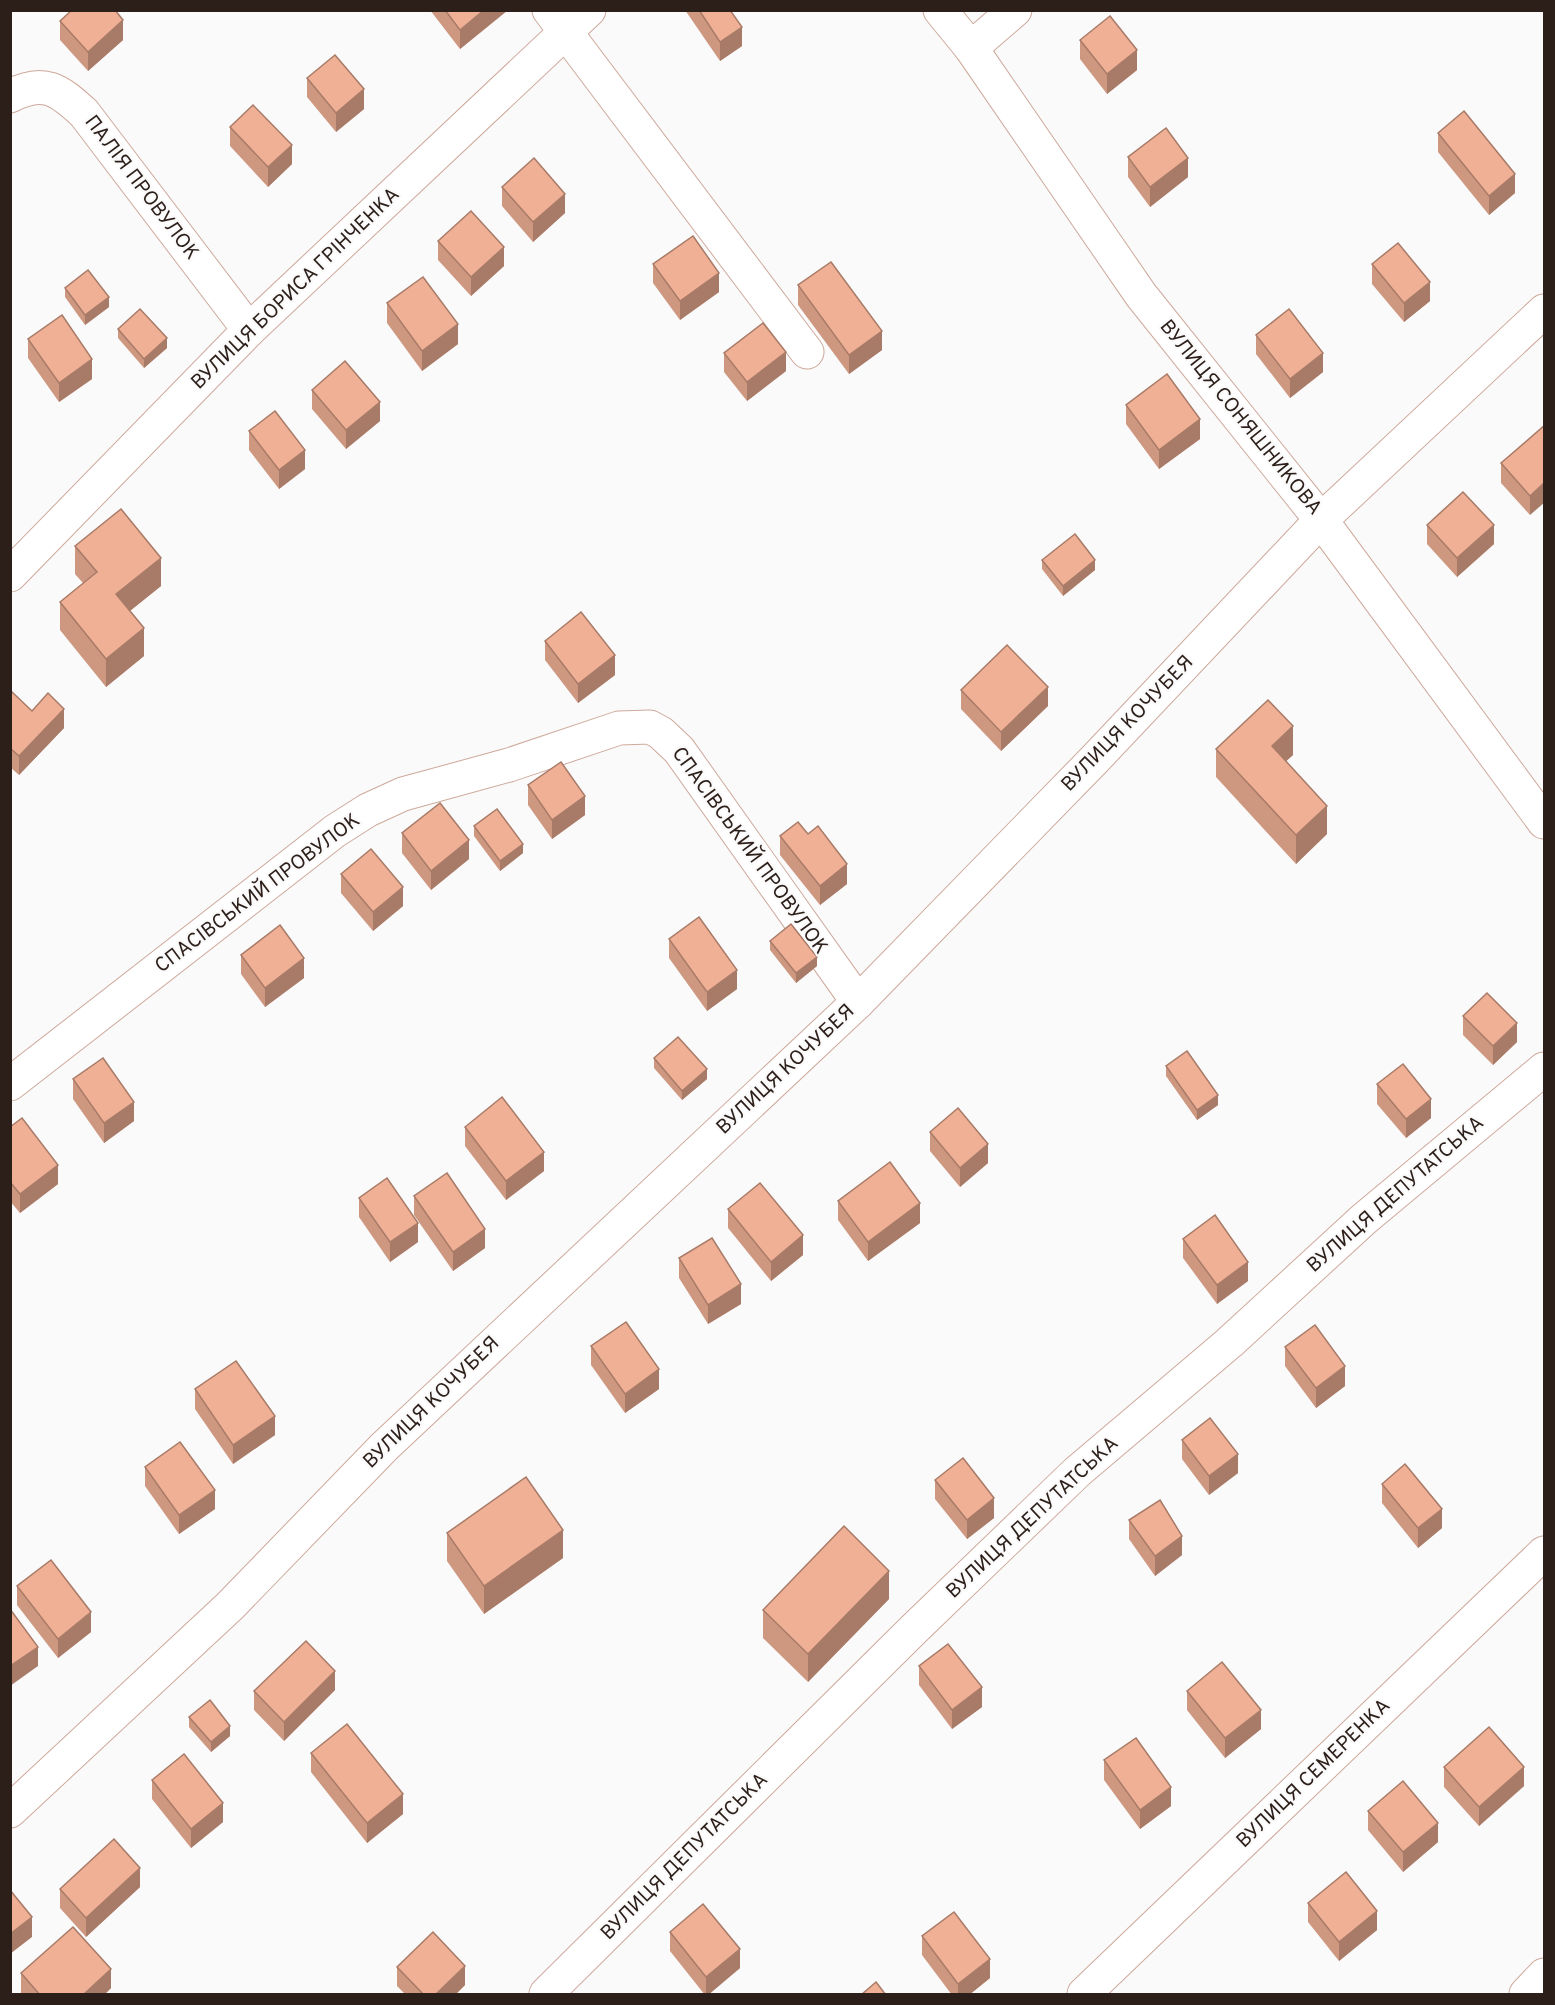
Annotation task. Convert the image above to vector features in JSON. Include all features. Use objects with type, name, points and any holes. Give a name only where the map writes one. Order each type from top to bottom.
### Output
[{"type":"street","name":"ВУЛИЦЯ СОНЯШНИКОВА","points":[[940,10],[971,48],[1140,295],[1322,520],[1545,822]]},
{"type":"street","points":[[971,48],[1015,10]]},
{"type":"street","points":[[568,18],[807,351]]},
{"type":"street","name":"ВУЛИЦЯ БОРИСА ГРІНЧЕНКА","points":[[10,575],[249,330],[568,18]]},
{"type":"street","name":"ПАЛІЯ ПРОВУЛОК","points":[[10,96],[29,88],[53,89],[61,92],[84,113],[249,330]]},
{"type":"street","name":"ВУЛИЦЯ КОЧУБЕЯ","points":[[10,1811],[230,1606],[384,1447],[858,1002],[1095,759],[1322,520],[1545,311]]},
{"type":"street","name":"СПАСІВСЬКИЙ ПРОВУЛОК","points":[[10,1084],[335,831],[368,810],[403,794],[509,765],[604,732],[635,726],[650,727],[661,732],[679,750],[858,1002]]},
{"type":"street","name":"ВУЛИЦЯ ДЕПУТАТСЬКА","points":[[546,1995],[906,1637],[1077,1472],[1229,1342],[1364,1219],[1545,1069]]},
{"type":"street","name":"ВУЛИЦЯ СЕМЕРЕНКА","points":[[1084,1995],[1545,1553]]},
{"type":"street","points":[[1526,1995],[1545,1975]]},
{"type":"building","points":[[72,10],[115,10],[123,20],[88,52],[60,21]]},
{"type":"building","points":[[445,10],[484,10],[460,30]]},
{"type":"building","points":[[699,10],[730,10],[742,27],[720,42]]},
{"type":"building","points":[[1110,16],[1137,50],[1107,74],[1080,40]]},
{"type":"building","points":[[335,55],[364,89],[336,113],[307,78]]},
{"type":"building","points":[[253,105],[292,145],[268,167],[230,127]]},
{"type":"building","points":[[1464,111],[1515,174],[1489,196],[1438,133]]},
{"type":"building","points":[[1166,128],[1188,158],[1150,187],[1128,157]]},
{"type":"building","points":[[534,158],[565,194],[533,222],[502,187]]},
{"type":"building","points":[[471,211],[504,247],[471,277],[438,241]]},
{"type":"building","points":[[693,236],[719,273],[680,301],[653,264]]},
{"type":"building","points":[[1398,243],[1430,282],[1404,303],[1372,264]]},
{"type":"building","points":[[831,262],[882,331],[849,355],[798,285]]},
{"type":"building","points":[[88,270],[109,297],[85,315],[65,288]]},
{"type":"building","points":[[423,277],[458,324],[422,351],[387,303]]},
{"type":"building","points":[[140,309],[167,338],[144,359],[118,329]]},
{"type":"building","points":[[1289,309],[1323,353],[1290,379],[1256,335]]},
{"type":"building","points":[[62,315],[92,359],[59,383],[28,339]]},
{"type":"building","points":[[763,323],[786,352],[747,382],[724,353]]},
{"type":"building","points":[[345,361],[380,402],[346,430],[312,390]]},
{"type":"building","points":[[1167,374],[1200,419],[1159,450],[1126,405]]},
{"type":"building","points":[[275,411],[305,450],[279,470],[249,431]]},
{"type":"building","points":[[1545,425],[1545,482],[1530,496],[1501,463]]},
{"type":"building","points":[[1463,492],[1494,525],[1457,558],[1427,525]]},
{"type":"building","points":[[121,509],[161,558],[116,594],[144,628],[106,659],[60,602],[97,572],[75,546]]},
{"type":"building","points":[[1075,534],[1095,560],[1063,586],[1042,560]]},
{"type":"building","points":[[581,612],[615,655],[578,684],[545,641]]},
{"type":"building","points":[[1007,645],[1048,687],[1001,732],[961,690]]},
{"type":"building","points":[[11,691],[32,711],[48,693],[64,709],[19,756],[10,748]]},
{"type":"building","points":[[1268,700],[1293,726],[1272,746],[1327,806],[1296,835],[1216,749]]},
{"type":"building","points":[[561,762],[585,796],[552,820],[528,785]]},
{"type":"building","points":[[440,803],[469,840],[431,871],[402,833]]},
{"type":"building","points":[[497,809],[523,844],[500,861],[474,826]]},
{"type":"building","points":[[798,822],[808,834],[818,826],[847,864],[820,886],[780,836]]},
{"type":"building","points":[[371,849],[403,887],[373,912],[341,874]]},
{"type":"building","points":[[699,917],[737,970],[707,992],[669,939]]},
{"type":"building","points":[[791,924],[817,957],[796,973],[770,941]]},
{"type":"building","points":[[280,925],[304,958],[265,988],[241,955]]},
{"type":"building","points":[[1487,993],[1517,1023],[1493,1046],[1463,1016]]},
{"type":"building","points":[[678,1037],[707,1069],[682,1091],[654,1058]]},
{"type":"building","points":[[1187,1051],[1218,1095],[1197,1110],[1166,1066]]},
{"type":"building","points":[[103,1058],[134,1102],[104,1123],[73,1079]]},
{"type":"building","points":[[1403,1064],[1431,1099],[1406,1119],[1377,1084]]},
{"type":"building","points":[[502,1097],[544,1152],[506,1181],[465,1127]]},
{"type":"building","points":[[958,1108],[988,1144],[960,1168],[930,1132]]},
{"type":"building","points":[[22,1118],[58,1165],[20,1194],[10,1182],[10,1127]]},
{"type":"building","points":[[890,1162],[920,1203],[868,1242],[838,1201]]},
{"type":"building","points":[[447,1173],[485,1229],[453,1252],[414,1196]]},
{"type":"building","points":[[387,1178],[418,1223],[390,1242],[359,1198]]},
{"type":"building","points":[[760,1183],[803,1235],[771,1262],[728,1209]]},
{"type":"building","points":[[1215,1215],[1248,1262],[1217,1285],[1183,1239]]},
{"type":"building","points":[[712,1238],[741,1284],[708,1305],[679,1258]]},
{"type":"building","points":[[626,1322],[659,1369],[625,1394],[591,1346]]},
{"type":"building","points":[[1315,1325],[1345,1366],[1316,1388],[1285,1347]]},
{"type":"building","points":[[236,1361],[275,1416],[233,1445],[195,1389]]},
{"type":"building","points":[[1210,1418],[1238,1454],[1209,1476],[1182,1440]]},
{"type":"building","points":[[180,1442],[215,1490],[179,1515],[145,1467]]},
{"type":"building","points":[[963,1458],[994,1498],[967,1520],[935,1480]]},
{"type":"building","points":[[1405,1464],[1442,1509],[1418,1528],[1382,1484]]},
{"type":"building","points":[[526,1477],[563,1530],[484,1586],[447,1533]]},
{"type":"building","points":[[1160,1500],[1182,1536],[1155,1556],[1129,1520]]},
{"type":"building","points":[[844,1526],[889,1571],[808,1654],[763,1610]]},
{"type":"building","points":[[51,1560],[91,1612],[58,1639],[17,1586]]},
{"type":"building","points":[[10,1609],[38,1647],[10,1666]]},
{"type":"building","points":[[306,1641],[335,1671],[284,1722],[254,1691]]},
{"type":"building","points":[[948,1644],[982,1687],[952,1710],[919,1666]]},
{"type":"building","points":[[1222,1662],[1261,1710],[1225,1738],[1187,1691]]},
{"type":"building","points":[[210,1700],[230,1726],[211,1742],[189,1717]]},
{"type":"building","points":[[347,1724],[403,1794],[367,1823],[311,1753]]},
{"type":"building","points":[[1489,1727],[1524,1767],[1479,1807],[1444,1767]]},
{"type":"building","points":[[1136,1738],[1171,1787],[1140,1810],[1104,1760]]},
{"type":"building","points":[[184,1754],[223,1803],[191,1829],[152,1780]]},
{"type":"building","points":[[1403,1781],[1438,1823],[1403,1852],[1368,1811]]},
{"type":"building","points":[[114,1839],[140,1868],[86,1918],[60,1889]]},
{"type":"building","points":[[1346,1872],[1377,1911],[1339,1942],[1308,1903]]},
{"type":"building","points":[[10,1890],[32,1917],[10,1934]]},
{"type":"building","points":[[703,1904],[740,1949],[706,1977],[670,1932]]},
{"type":"building","points":[[954,1912],[990,1959],[958,1984],[922,1936]]},
{"type":"building","points":[[73,1927],[111,1969],[83,1995],[40,1995],[21,1973]]},
{"type":"building","points":[[433,1932],[465,1966],[435,1995],[424,1995],[397,1967]]},
{"type":"building","points":[[876,1982],[886,1995],[861,1995]]}]
